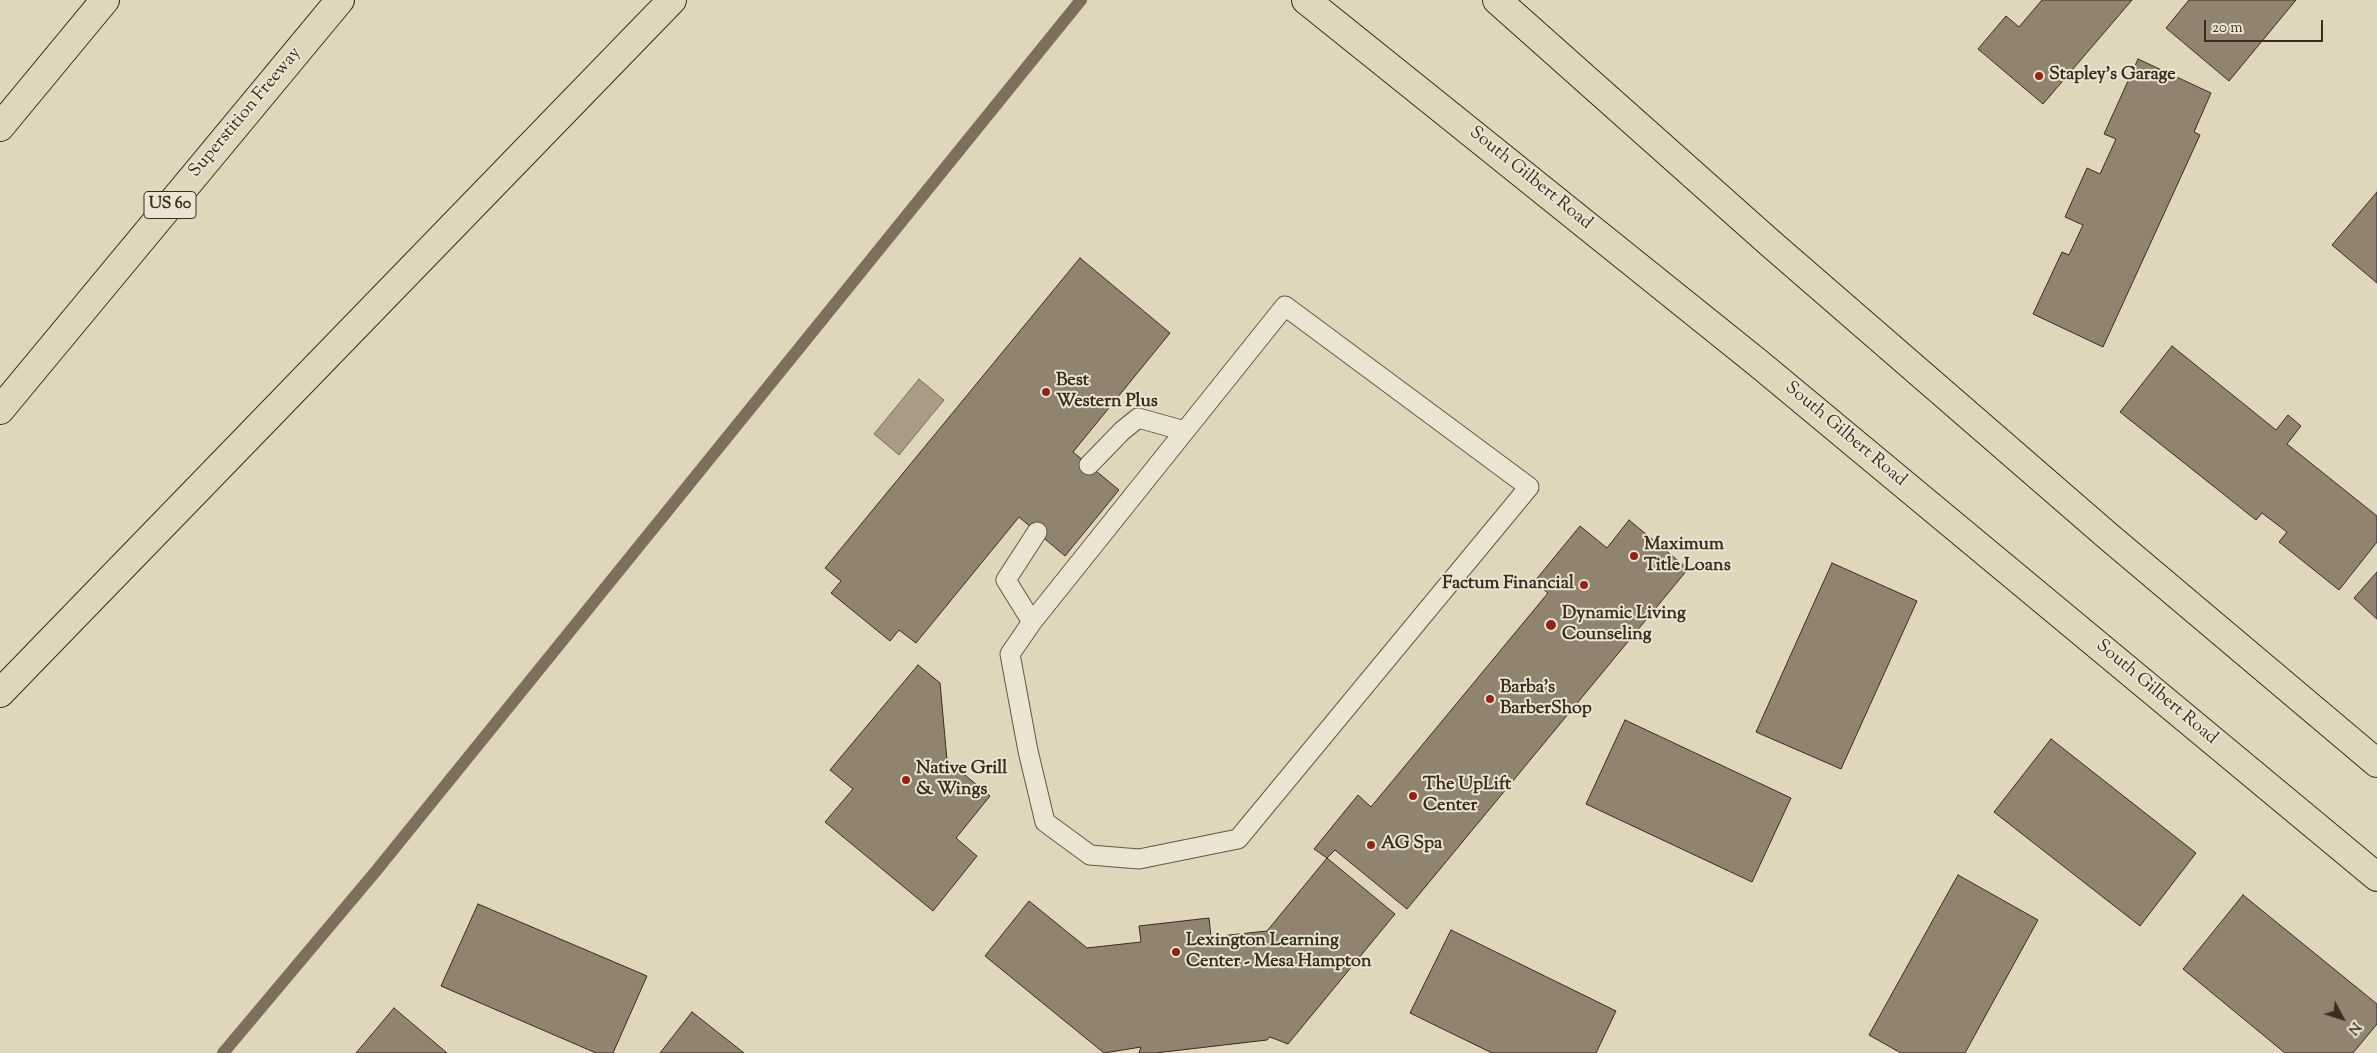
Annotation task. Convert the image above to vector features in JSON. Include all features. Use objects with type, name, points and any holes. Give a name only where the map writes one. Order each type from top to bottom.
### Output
[{"type":"main road","points":[[0,127],[105,0]]},
{"type":"main road","name":"Superstition Freeway","points":[[0,410],[340,0]]},
{"type":"main road","points":[[0,692],[672,0]]},
{"type":"main road","name":"South Gilbert Road","points":[[1306,0],[1758,363],[2377,877]]},
{"type":"main road","points":[[1498,0],[1777,249],[2109,537],[2377,763]]},
{"type":"lane","points":[[1285,306],[1529,487],[1238,839],[1139,859],[1090,855],[1045,822],[1028,751],[1010,654],[1032,622],[1285,306]]},
{"type":"lane","points":[[1090,465],[1122,431],[1138,418],[1185,431]]},
{"type":"lane","points":[[1032,622],[1006,580],[1037,532]]},
{"type":"shaded area","points":[[919,379],[944,400],[899,455],[874,434]]},
{"type":"building","name":"Stapley's Garage","points":[[2042,0],[2132,0],[2043,104],[1978,49],[2006,16],[2019,27]]},
{"type":"building","points":[[2189,0],[2296,0],[2229,81],[2166,28]]},
{"type":"building","points":[[2138,59],[2211,93],[2194,132],[2200,135],[2103,347],[2033,314],[2062,252],[2069,255],[2083,225],[2065,217],[2087,168],[2100,174],[2116,139],[2104,134]]},
{"type":"building","points":[[2377,192],[2377,283],[2332,245]]},
{"type":"building","name":"Best Western Plus","points":[[1080,258],[1170,333],[1073,452],[1119,490],[1065,556],[1019,517],[916,643],[899,630],[890,641],[831,593],[841,581],[825,568]]},
{"type":"building","points":[[2172,346],[2276,430],[2288,415],[2301,426],[2287,444],[2377,516],[2377,542],[2339,590],[2279,542],[2287,532],[2262,513],[2256,520],[2120,412]]},
{"type":"building","points":[[1629,520],[1688,569],[1407,909],[1335,850],[1327,858],[1314,849],[1358,795],[1371,807],[1548,593],[1534,582],[1580,526],[1607,548]]},
{"type":"building","points":[[1832,563],[1917,601],[1841,769],[1756,732]]},
{"type":"building","points":[[2377,572],[2377,619],[2354,598]]},
{"type":"building","name":"Native Grill & Wings","points":[[918,665],[940,683],[947,760],[990,796],[956,838],[977,856],[933,911],[825,822],[853,789],[830,770]]},
{"type":"building","points":[[1625,720],[1791,798],[1752,882],[1586,804]]},
{"type":"building","points":[[2051,739],[2196,853],[2140,926],[1994,812]]},
{"type":"building","name":"Lexington Learning Center - Mesa Hampton","points":[[1327,858],[1395,914],[1288,1044],[1270,1037],[1267,1040],[1155,1053],[1139,1053],[1141,1047],[1104,1053],[985,956],[1029,901],[1087,948],[1141,942],[1139,926],[1209,918],[1211,937],[1267,931]]},
{"type":"building","points":[[1958,875],[2038,920],[1965,1053],[1901,1053],[1869,1035]]},
{"type":"building","points":[[2243,895],[2377,1004],[2377,1024],[2353,1053],[2285,1053],[2183,969]]},
{"type":"building","points":[[478,904],[647,976],[613,1053],[596,1053],[441,986]]},
{"type":"building","points":[[1451,930],[1616,1011],[1596,1053],[1492,1053],[1410,1013]]},
{"type":"building","points":[[394,1008],[447,1053],[356,1053]]},
{"type":"building","points":[[692,1012],[744,1053],[660,1053]]},
{"type":"waterway","points":[[223,1053],[376,871],[1081,0]]},
{"type":"place","name":"Stapley's Garage","points":[[2039,76]]},
{"type":"place","name":"Best Western Plus","points":[[1046,392]]},
{"type":"place","name":"Maximum Title Loans","points":[[1634,556]]},
{"type":"place","name":"Factum Financial","points":[[1584,585]]},
{"type":"place","name":"Dynamic Living Counseling","points":[[1551,625]]},
{"type":"place","name":"Barba's BarberShop","points":[[1490,699]]},
{"type":"place","name":"Native Grill & Wings","points":[[906,780]]},
{"type":"place","name":"The UpLift Center","points":[[1413,796]]},
{"type":"place","name":"AG Spa","points":[[1371,845]]},
{"type":"place","name":"Lexington Learning Center - Mesa Hampton","points":[[1176,952]]}]
